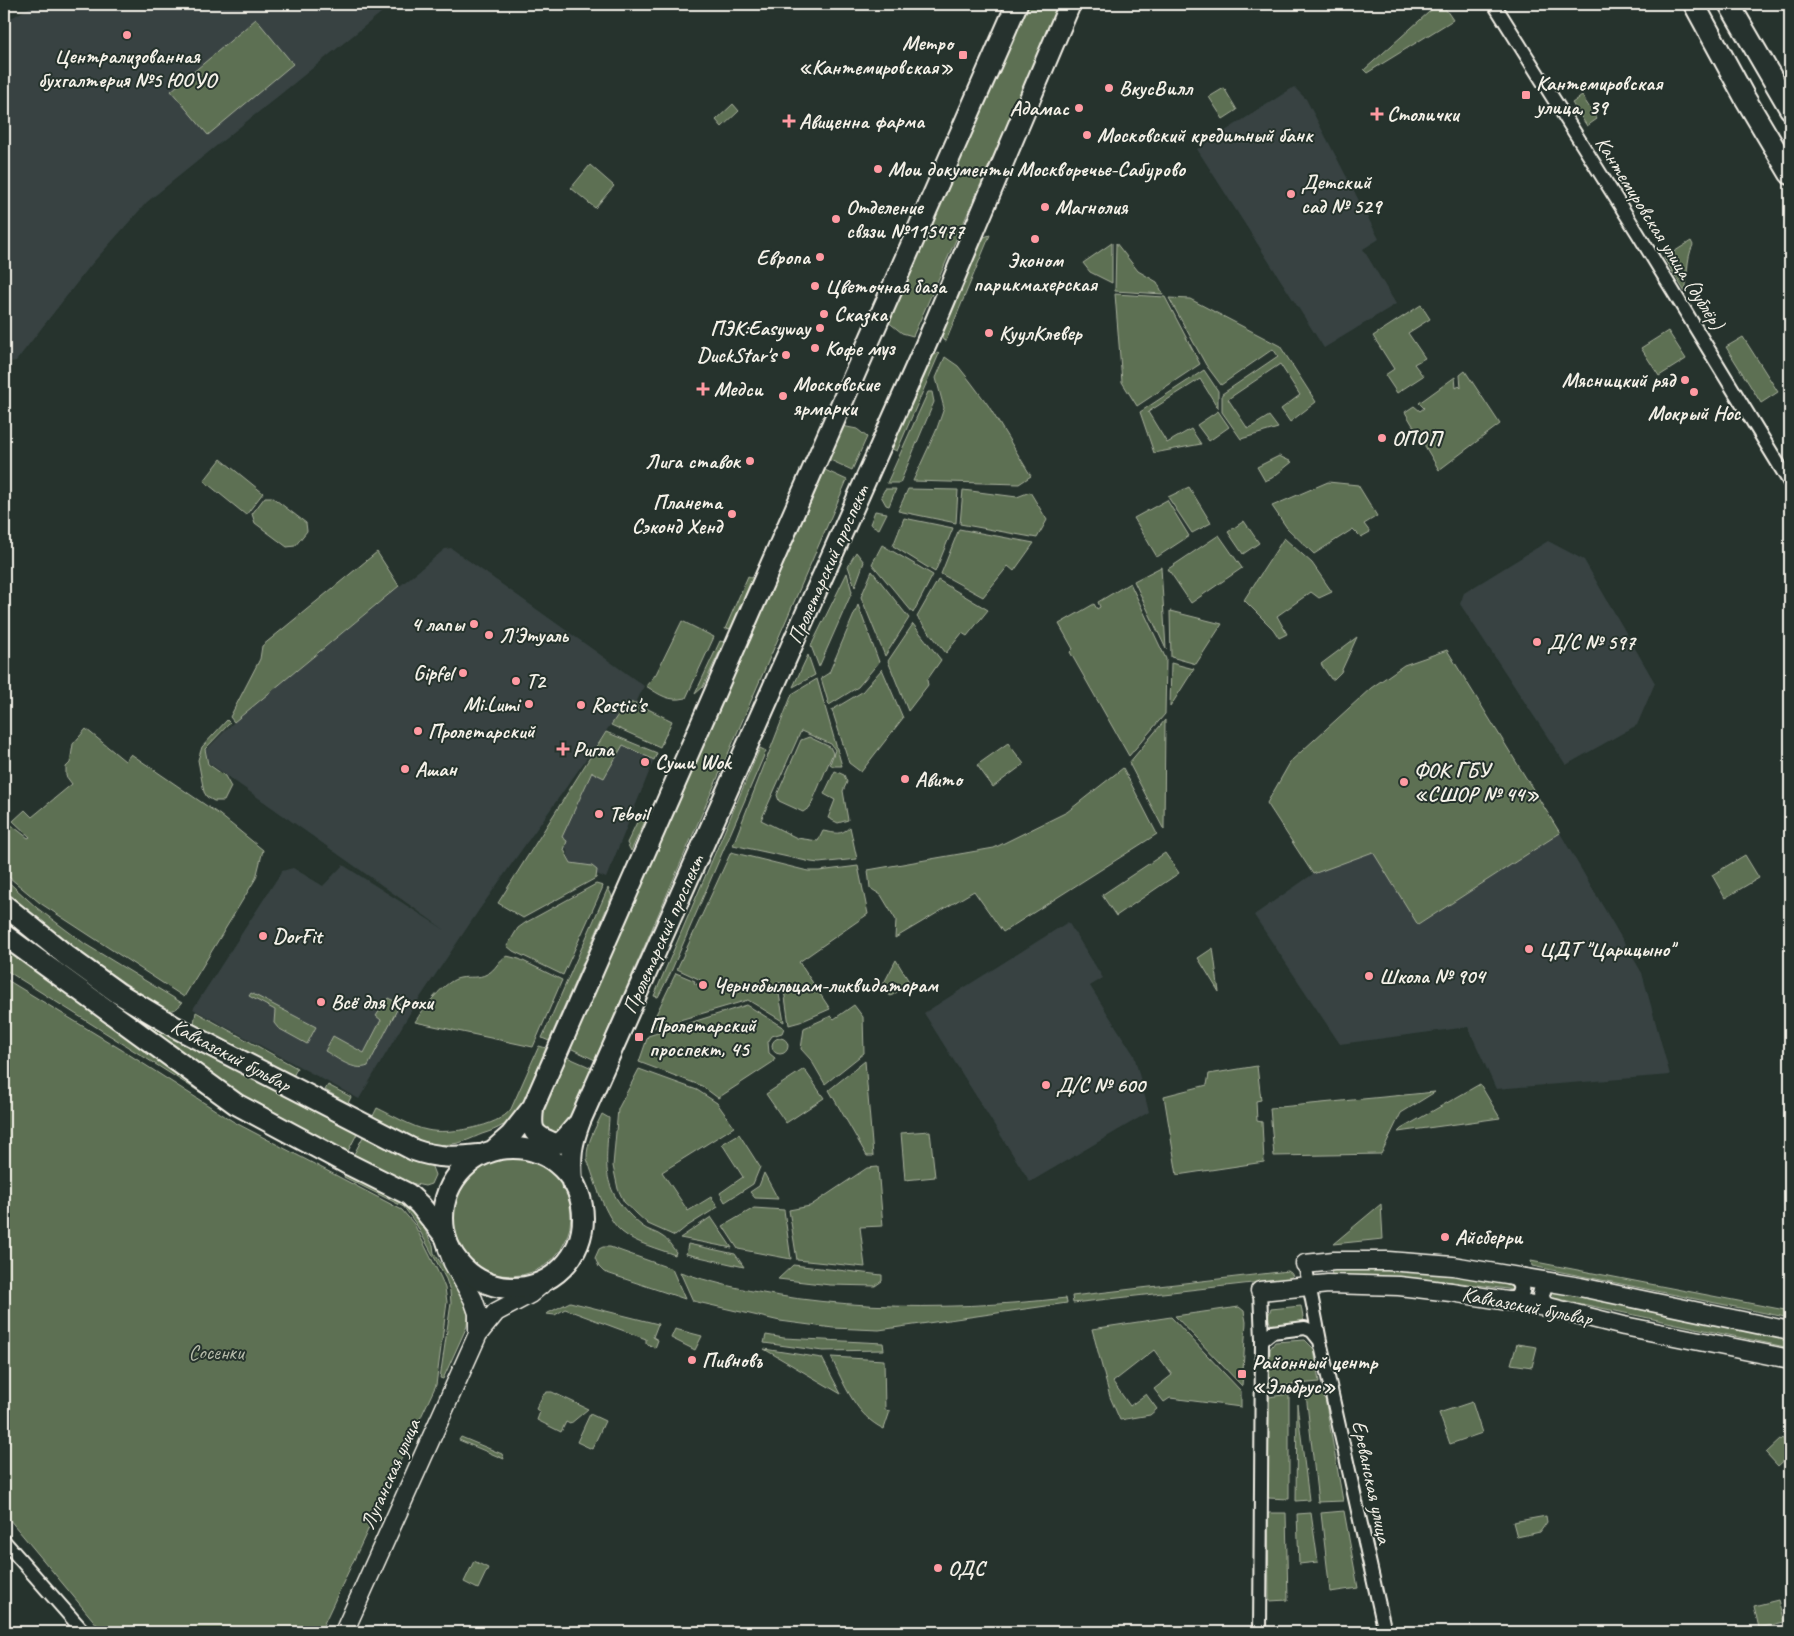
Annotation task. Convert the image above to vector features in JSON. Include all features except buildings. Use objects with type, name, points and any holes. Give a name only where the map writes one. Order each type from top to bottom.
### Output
[{"type":"main road","name":"Пролетарский проспект","points":[[487,1152],[511,1135],[533,1107],[1017,4]]},
{"type":"main road","name":"Пролетарский проспект","points":[[572,1182],[572,1142],[580,1121],[926,342],[1070,4]]},
{"type":"main road","points":[[1686,4],[1790,174]]},
{"type":"main road","points":[[1694,4],[1745,98]]},
{"type":"main road","points":[[1729,4],[1790,109]]},
{"type":"main road","name":"Кавказский бульвар","points":[[4,905],[67,956],[118,992],[175,1027],[414,1150],[438,1157],[455,1158],[487,1152]]},
{"type":"main road","name":"Кавказский бульвар","points":[[4,934],[236,1104],[408,1194],[420,1205],[446,1242]]},
{"type":"main road","name":"Пролетарский проспект","points":[[533,1107],[532,1125],[534,1132],[537,1136],[554,1144],[564,1140],[580,1121]]},
{"type":"main road","points":[[517,1149],[534,1153],[553,1164],[572,1182],[582,1202],[583,1229],[579,1245],[566,1266],[542,1284],[515,1288],[488,1281],[470,1270],[446,1242],[442,1218],[444,1205],[451,1186],[466,1165],[487,1152],[517,1149]]},
{"type":"main road","name":"Луганская улица","points":[[446,1242],[453,1263],[473,1299],[478,1314],[478,1334]]},
{"type":"main road","name":"Кавказский бульвар","points":[[1305,1264],[1334,1261],[1388,1261],[1453,1266],[1555,1282],[1790,1331]]},
{"type":"main road","name":"Луганская улица","points":[[344,1632],[478,1334],[496,1312],[530,1294],[542,1284]]},
{"type":"main road","name":"Кавказский бульвар","points":[[1260,1291],[1328,1284],[1398,1286],[1451,1292],[1552,1308],[1624,1326],[1790,1359]]},
{"type":"street","name":"Кантемировская улица (дублёр)","points":[[1494,4],[1637,232],[1790,483]]},
{"type":"street","name":"Ереванская улица","points":[[1305,1264],[1320,1341],[1385,1632]]},
{"type":"street","points":[[1507,1301],[1516,1300],[1522,1288],[1518,1280],[1510,1276]]},
{"type":"street","points":[[1552,1308],[1544,1304],[1541,1296],[1543,1287],[1546,1284],[1555,1282]]},
{"type":"street","points":[[1260,1291],[1262,1340],[1260,1632]]},
{"type":"street","points":[[1262,1340],[1272,1332],[1305,1328],[1312,1332],[1320,1341]]},
{"type":"street","points":[[4,1541],[84,1632]]},
{"type":"shaded area","points":[[36,4],[392,4],[147,202],[90,266],[16,361],[4,363],[4,22]]},
{"type":"shaded area","name":"Детский сад № 529","points":[[1294,87],[1306,99],[1379,239],[1363,249],[1396,304],[1324,348],[1197,149]]},
{"type":"shaded area","points":[[1548,541],[1584,560],[1655,683],[1637,725],[1566,765],[1460,604],[1464,593]]},
{"type":"shaded area","points":[[451,548],[644,686],[636,703],[626,703],[479,910],[413,1008],[359,1099],[193,1009],[282,871],[293,868],[323,886],[343,865],[445,930],[209,763],[206,750],[234,722],[445,549]]},
{"type":"shaded area","points":[[623,745],[654,760],[606,878],[571,863],[562,837],[592,772]]},
{"type":"shaded area","name":"ЦДТ \"Царицыно\"","points":[[1560,833],[1642,973],[1670,1075],[1496,1089],[1468,1027],[1340,1044],[1254,915],[1313,874],[1373,852],[1419,925]]},
{"type":"shaded area","points":[[1068,922],[1103,978],[1090,986],[1134,1055],[1149,1112],[1030,1182],[924,1013]]},
{"type":"green space","points":[[1026,4],[1061,4],[913,336],[902,333],[887,321]]},
{"type":"green space","points":[[1438,4],[1442,4],[1453,20],[1367,73],[1364,70]]},
{"type":"green space","points":[[256,19],[293,64],[208,135],[171,91]]},
{"type":"green space","points":[[1224,88],[1237,110],[1223,119],[1209,97]]},
{"type":"green space","points":[[1582,96],[1597,119],[1587,126],[1572,103]]},
{"type":"green space","points":[[733,104],[739,111],[722,127],[716,120]]},
{"type":"green space","points":[[590,165],[614,186],[595,208],[571,188]]},
{"type":"green space","points":[[990,235],[946,341],[943,340],[941,335],[982,241],[984,237]]},
{"type":"green space","points":[[1691,241],[1693,245],[1688,262],[1685,292],[1664,258]]},
{"type":"green space","points":[[1112,243],[1112,283],[1090,272],[1083,263]]},
{"type":"green space","points":[[1116,243],[1138,271],[1157,282],[1163,294],[1115,291]]},
{"type":"green space","points":[[1115,294],[1165,297],[1200,364],[1137,406],[1122,382]]},
{"type":"green space","points":[[1169,298],[1190,299],[1280,346],[1316,402],[1290,422],[1281,409],[1300,395],[1280,364],[1228,399],[1248,429],[1269,416],[1278,428],[1241,439],[1222,412],[1222,394],[1278,356],[1273,349],[1221,385],[1206,365]]},
{"type":"green space","points":[[1421,305],[1430,319],[1408,333],[1425,358],[1414,364],[1423,376],[1397,393],[1385,375],[1394,369],[1373,336]]},
{"type":"green space","points":[[1668,331],[1686,359],[1659,376],[1641,348]]},
{"type":"green space","points":[[1743,337],[1778,392],[1761,403],[1726,347]]},
{"type":"green space","points":[[938,353],[897,451],[892,449],[930,358]]},
{"type":"green space","points":[[945,357],[958,366],[988,405],[1031,476],[1019,484],[913,481],[936,431],[944,408],[936,378]]},
{"type":"green space","points":[[1204,370],[1218,391],[1218,408],[1200,379],[1148,412],[1167,443],[1191,429],[1201,444],[1154,453],[1140,412]]},
{"type":"green space","points":[[1465,371],[1500,424],[1439,470],[1405,412],[1414,406],[1420,411],[1424,408],[1419,403],[1455,377],[1456,388],[1459,386],[1461,388],[1460,375]]},
{"type":"green space","points":[[928,392],[932,392],[934,402],[900,483],[887,483]]},
{"type":"green space","points":[[1218,411],[1229,427],[1209,441],[1197,425]]},
{"type":"green space","points":[[842,426],[857,429],[867,437],[852,470],[828,459]]},
{"type":"green space","points":[[1279,456],[1292,462],[1272,478],[1265,481],[1257,467]]},
{"type":"green space","points":[[221,459],[263,493],[246,515],[204,481]]},
{"type":"green space","points":[[825,470],[847,480],[595,1060],[570,1048]]},
{"type":"green space","points":[[1328,482],[1358,485],[1377,516],[1364,524],[1370,532],[1361,537],[1353,529],[1314,554],[1287,528],[1272,506]]},
{"type":"green space","points":[[1189,487],[1211,523],[1192,533],[1168,497]]},
{"type":"green space","points":[[885,489],[896,489],[889,506],[886,505],[881,496]]},
{"type":"green space","points":[[908,489],[958,490],[956,523],[898,511]]},
{"type":"green space","points":[[963,490],[1017,497],[1030,492],[1047,520],[1037,538],[960,524]]},
{"type":"green space","points":[[265,497],[272,497],[306,523],[307,531],[295,546],[287,547],[255,523],[252,514]]},
{"type":"green space","points":[[1167,500],[1189,536],[1157,557],[1134,518]]},
{"type":"green space","points":[[875,511],[887,513],[879,529],[870,524]]},
{"type":"green space","points":[[904,518],[953,528],[935,572],[893,546]]},
{"type":"green space","points":[[1244,521],[1259,543],[1243,554],[1228,532]]},
{"type":"green space","points":[[959,529],[1034,543],[1014,571],[1008,566],[983,597],[941,574]]},
{"type":"green space","points":[[1219,535],[1242,568],[1191,603],[1168,569]]},
{"type":"green space","points":[[1284,538],[1312,563],[1332,592],[1319,598],[1311,592],[1277,616],[1287,634],[1279,638],[1273,629],[1244,600]]},
{"type":"green space","points":[[882,545],[933,575],[913,613],[872,564]]},
{"type":"green space","points":[[377,552],[399,586],[234,722],[230,717],[260,659],[262,646]]},
{"type":"green space","points":[[856,552],[864,562],[855,587],[848,566]]},
{"type":"green space","points":[[1161,567],[1166,649],[1134,581]]},
{"type":"green space","points":[[872,571],[909,618],[885,656],[861,597]]},
{"type":"green space","points":[[847,573],[852,592],[819,667],[811,646]]},
{"type":"green space","points":[[748,576],[755,579],[734,628],[725,629]]},
{"type":"green space","points":[[938,580],[988,610],[967,636],[962,633],[946,653],[917,617]]},
{"type":"green space","points":[[1130,583],[1166,659],[1165,714],[1129,756],[1070,652],[1073,649],[1059,624],[1094,604],[1097,609],[1100,607],[1098,602]]},
{"type":"green space","points":[[858,605],[879,662],[858,687],[829,705],[821,678],[829,673]]},
{"type":"green space","points":[[1170,611],[1222,624],[1196,664],[1171,657]]},
{"type":"green space","points":[[682,621],[714,637],[686,698],[675,699],[660,695],[646,686],[656,674]]},
{"type":"green space","points":[[913,624],[941,660],[927,680],[928,685],[908,711],[888,661]]},
{"type":"green space","points":[[1357,637],[1341,672],[1334,679],[1331,679],[1321,664]]},
{"type":"green space","points":[[720,641],[724,642],[703,687],[695,694]]},
{"type":"green space","name":"ФОК ГБУ «СШОР № 44»","points":[[1447,650],[1560,833],[1418,925],[1373,852],[1313,874],[1267,803],[1291,761],[1371,688],[1404,665]]},
{"type":"green space","points":[[808,655],[815,675],[793,687]]},
{"type":"green space","points":[[1171,663],[1194,669],[1170,707]]},
{"type":"green space","points":[[882,669],[903,718],[861,772],[849,763],[832,710],[862,692]]},
{"type":"green space","points":[[817,679],[842,766],[830,764],[835,750],[831,744],[801,731],[761,820],[797,838],[818,841],[823,831],[840,833],[850,827],[857,859],[819,863],[733,845],[792,694]]},
{"type":"green space","points":[[626,703],[636,703],[672,721],[660,747],[611,725]]},
{"type":"green space","points":[[227,720],[230,723],[205,749],[208,764],[225,776],[231,787],[224,801],[214,801],[207,797],[204,792],[198,760],[202,747]]},
{"type":"green space","points":[[1165,720],[1164,830],[1129,763]]},
{"type":"green space","points":[[86,729],[125,761],[131,754],[220,815],[263,850],[256,878],[184,997],[40,903],[4,873],[4,830],[10,824],[28,838],[30,837],[13,821],[25,810],[32,817],[72,784],[66,776],[66,767],[70,763],[73,744]]},
{"type":"green space","points":[[606,732],[657,753],[654,760],[623,745],[604,778],[592,772],[562,837],[567,841],[564,850],[571,863],[592,866],[597,870],[596,878],[523,918],[498,903]]},
{"type":"green space","points":[[809,737],[830,747],[833,753],[810,807],[803,812],[779,801],[777,795],[801,740]]},
{"type":"green space","points":[[1008,743],[1024,764],[993,787],[977,765]]},
{"type":"green space","points":[[760,748],[766,751],[670,974],[658,997],[654,996]]},
{"type":"green space","points":[[1123,768],[1157,834],[1003,932],[974,891],[895,938],[896,920],[881,895],[870,888],[868,870],[994,848],[1067,812]]},
{"type":"green space","points":[[835,771],[844,775],[847,782],[843,791],[848,820],[838,823],[828,818],[835,800],[824,794]]},
{"type":"green space","points":[[646,819],[631,851],[627,843],[638,820]]},
{"type":"green space","points":[[731,852],[808,871],[858,866],[868,914],[799,962],[830,1009],[789,1025],[783,983],[777,983],[784,1022],[748,1000],[649,1029],[676,973],[695,981],[694,983],[701,986],[703,981],[677,969]]},
{"type":"green space","points":[[1165,853],[1179,873],[1116,916],[1102,895]]},
{"type":"green space","points":[[1745,855],[1759,878],[1725,898],[1712,875]]},
{"type":"green space","points":[[4,878],[37,908],[85,944],[182,1003],[175,1009],[165,1010],[92,961],[4,890]]},
{"type":"green space","points":[[596,884],[603,886],[602,889],[563,975],[513,951],[507,946],[518,928],[525,923]]},
{"type":"green space","points":[[608,888],[612,896],[549,1041],[542,1038]]},
{"type":"green space","points":[[4,923],[109,1003],[154,1024],[358,1132],[347,1153],[240,1098],[56,966],[4,925]]},
{"type":"green space","points":[[4,943],[233,1113],[4,969]]},
{"type":"green space","points":[[1213,948],[1219,992],[1198,958]]},
{"type":"green space","points":[[507,956],[519,959],[562,980],[533,1047],[415,1022],[441,989],[460,978],[484,976]]},
{"type":"green space","points":[[896,960],[910,983],[891,996],[878,988],[884,983]]},
{"type":"green space","name":"Сосенки","points":[[4,978],[122,1050],[234,1122],[402,1210],[414,1224],[441,1278],[447,1302],[436,1385],[320,1632],[103,1632],[4,1513]]},
{"type":"green space","points":[[251,993],[316,1027],[307,1044],[278,1028],[274,1023],[275,1010],[249,996]]},
{"type":"green space","points":[[388,998],[400,1004],[368,1066],[351,1066],[325,1051],[333,1036],[364,1053],[381,1020],[376,1016]]},
{"type":"green space","points":[[747,1005],[784,1028],[782,1033],[772,1036],[768,1042],[769,1053],[775,1058],[773,1062],[718,1098],[702,1086],[639,1062],[648,1036]]},
{"type":"green space","points":[[854,1005],[863,1017],[864,1053],[825,1084],[811,1060],[801,1049],[804,1028],[831,1016],[834,1019]]},
{"type":"green space","points":[[196,1012],[297,1068],[292,1079],[196,1027],[194,1023]]},
{"type":"green space","points":[[780,1038],[786,1040],[788,1046],[786,1052],[780,1054],[774,1052],[772,1046],[774,1040]]},
{"type":"green space","points":[[539,1046],[546,1048],[520,1109],[508,1122],[493,1130],[460,1143],[441,1145],[410,1137],[372,1118],[377,1108],[416,1127],[436,1131],[472,1128],[496,1121],[511,1109]]},
{"type":"green space","points":[[567,1057],[592,1068],[559,1138],[538,1126]]},
{"type":"green space","points":[[865,1061],[873,1156],[867,1156],[829,1090]]},
{"type":"green space","points":[[1257,1066],[1261,1100],[1256,1101],[1257,1121],[1262,1122],[1264,1162],[1177,1175],[1164,1096],[1207,1085],[1209,1074]]},
{"type":"green space","points":[[639,1069],[697,1090],[717,1103],[734,1127],[662,1172],[688,1211],[711,1197],[718,1207],[675,1236],[648,1224],[624,1202],[618,1189],[613,1166],[618,1109]]},
{"type":"green space","points":[[804,1069],[824,1098],[786,1123],[766,1094]]},
{"type":"green space","points":[[1480,1084],[1500,1118],[1398,1132],[1401,1129]]},
{"type":"green space","points":[[328,1085],[351,1097],[348,1103],[325,1090]]},
{"type":"green space","points":[[1435,1092],[1401,1113],[1381,1154],[1274,1156],[1270,1108]]},
{"type":"green space","points":[[602,1114],[609,1118],[608,1178],[618,1201],[644,1228],[665,1238],[676,1252],[675,1255],[640,1243],[627,1236],[616,1225],[605,1208],[587,1159],[590,1141]]},
{"type":"green space","points":[[930,1131],[935,1177],[905,1180],[901,1133]]},
{"type":"green space","points":[[739,1134],[760,1167],[753,1184],[725,1202],[720,1193],[743,1177],[722,1144]]},
{"type":"green space","points":[[364,1135],[427,1163],[432,1167],[435,1175],[431,1184],[425,1186],[410,1183],[353,1156]]},
{"type":"green space","points":[[511,1156],[534,1160],[553,1174],[567,1193],[571,1216],[567,1239],[553,1258],[534,1272],[511,1276],[488,1272],[469,1258],[455,1239],[451,1216],[455,1193],[469,1174],[488,1160]]},
{"type":"green space","points":[[878,1167],[883,1226],[860,1227],[865,1267],[797,1260],[789,1210],[810,1206],[867,1168]]},
{"type":"green space","points":[[346,1172],[404,1202],[420,1221],[433,1245],[434,1253],[461,1292],[468,1315],[467,1326],[443,1379],[440,1378],[451,1303],[446,1279],[416,1224],[404,1207],[344,1177]]},
{"type":"green space","points":[[764,1173],[778,1199],[755,1198],[750,1192],[759,1186]]},
{"type":"green space","points":[[1381,1204],[1383,1239],[1333,1244]]},
{"type":"green space","points":[[754,1208],[784,1210],[791,1259],[738,1249],[723,1226]]},
{"type":"green space","points":[[711,1217],[732,1248],[680,1238]]},
{"type":"green space","points":[[688,1244],[735,1254],[744,1267],[686,1254]]},
{"type":"green space","points":[[610,1247],[672,1269],[685,1299],[604,1272],[599,1267],[595,1258],[599,1249]]},
{"type":"green space","points":[[1531,1261],[1790,1311],[1790,1318],[1532,1266]]},
{"type":"green space","points":[[793,1265],[882,1275],[882,1281],[875,1286],[830,1285],[778,1279]]},
{"type":"green space","points":[[1331,1269],[1424,1270],[1516,1283],[1515,1290],[1401,1277],[1332,1276]]},
{"type":"green space","points":[[1288,1271],[1293,1276],[1288,1279],[1073,1303],[1072,1296]]},
{"type":"green space","points":[[680,1272],[726,1285],[773,1295],[822,1301],[921,1306],[1019,1303],[1066,1298],[1067,1303],[879,1330],[833,1328],[780,1321],[693,1301]]},
{"type":"green space","points":[[1552,1290],[1790,1339],[1790,1348],[1554,1298],[1551,1293]]},
{"type":"green space","points":[[570,1302],[658,1324],[653,1337],[658,1340],[655,1348],[646,1343],[646,1339],[565,1309],[555,1315],[546,1314]]},
{"type":"green space","points":[[1301,1306],[1304,1323],[1274,1327],[1270,1323],[1269,1314],[1271,1309]]},
{"type":"green space","points":[[1239,1307],[1244,1311],[1246,1322],[1242,1386],[1175,1316]]},
{"type":"green space","points":[[1171,1317],[1241,1391],[1241,1407],[1170,1398],[1164,1402],[1154,1389],[1172,1375],[1154,1350],[1113,1382],[1130,1406],[1146,1394],[1157,1409],[1150,1415],[1120,1420],[1110,1397],[1092,1329]]},
{"type":"green space","points":[[675,1329],[702,1336],[695,1350],[671,1338]]},
{"type":"green space","points":[[766,1335],[784,1338],[883,1343],[884,1350],[823,1351],[764,1343]]},
{"type":"green space","points":[[1305,1340],[1314,1349],[1319,1382],[1269,1387],[1270,1349],[1275,1342]]},
{"type":"green space","points":[[1517,1344],[1537,1347],[1532,1367],[1511,1364]]},
{"type":"green space","points":[[764,1349],[822,1358],[841,1394]]},
{"type":"green space","points":[[831,1357],[884,1360],[885,1410],[890,1411],[884,1429],[874,1423],[858,1408]]},
{"type":"green space","points":[[547,1392],[552,1392],[588,1409],[570,1424],[566,1422],[561,1432],[537,1420],[540,1412],[536,1409],[543,1395]]},
{"type":"green space","points":[[1324,1393],[1343,1501],[1318,1502],[1306,1394]]},
{"type":"green space","points":[[1289,1394],[1289,1499],[1268,1498],[1269,1397]]},
{"type":"green space","points":[[1472,1402],[1482,1433],[1450,1444],[1439,1413]]},
{"type":"green space","points":[[1297,1404],[1309,1500],[1296,1501]]},
{"type":"green space","points":[[590,1414],[605,1421],[592,1449],[577,1442]]},
{"type":"green space","points":[[461,1437],[502,1454],[504,1459],[459,1440]]},
{"type":"green space","points":[[1782,1438],[1790,1447],[1790,1455],[1778,1466],[1766,1453]]},
{"type":"green space","points":[[1344,1511],[1358,1588],[1330,1592],[1321,1513]]},
{"type":"green space","points":[[1268,1513],[1286,1513],[1288,1600],[1269,1601]]},
{"type":"green space","points":[[1311,1513],[1318,1562],[1299,1564],[1297,1514]]},
{"type":"green space","points":[[1546,1516],[1547,1522],[1540,1532],[1517,1537],[1513,1522]]},
{"type":"green space","points":[[474,1561],[488,1568],[478,1589],[464,1582]]},
{"type":"green space","points":[[1778,1600],[1784,1622],[1759,1628],[1754,1606]]},
{"type":"place","name":"Централизованная бухгалтерия №5 ЮОУО","points":[[127,35]]},
{"type":"place","name":"Метро «Кантемировская»","points":[[963,55]]},
{"type":"place","name":"ВкусВилл","points":[[1109,88]]},
{"type":"place","name":"Кантемировская улица, 39","points":[[1526,95]]},
{"type":"place","name":"Адамас","points":[[1079,108]]},
{"type":"place","name":"Столички","points":[[1377,114]]},
{"type":"place","name":"Авиценна фарма","points":[[789,121]]},
{"type":"place","name":"Московский кредитный банк","points":[[1087,135]]},
{"type":"place","name":"Мои документы Москворечье-Сабурово","points":[[878,169]]},
{"type":"place","name":"Детский сад № 529","points":[[1291,194]]},
{"type":"place","name":"Магнолия","points":[[1045,207]]},
{"type":"place","name":"Отделение связи №115477","points":[[836,219]]},
{"type":"place","name":"Эконом парикмахерская","points":[[1035,239]]},
{"type":"place","name":"Европа","points":[[820,257]]},
{"type":"place","name":"Цветочная база","points":[[815,286]]},
{"type":"place","name":"Сказка","points":[[824,314]]},
{"type":"place","name":"ПЭК:Easyway","points":[[820,328]]},
{"type":"place","name":"КуулКлевер","points":[[989,333]]},
{"type":"place","name":"Кофе муз","points":[[815,348]]},
{"type":"place","name":"DuckStar's","points":[[786,355]]},
{"type":"place","name":"Мясницкий ряд","points":[[1685,380]]},
{"type":"place","name":"Медси","points":[[703,389]]},
{"type":"place","name":"Мокрый Нос","points":[[1694,392]]},
{"type":"place","name":"Московские ярмарки","points":[[783,396]]},
{"type":"place","name":"ОПОП","points":[[1382,438]]},
{"type":"place","name":"Лига ставок","points":[[750,461]]},
{"type":"place","name":"Планета Сэконд Хенд","points":[[732,514]]},
{"type":"place","name":"4 лапы","points":[[474,624]]},
{"type":"place","name":"Л'Этуаль","points":[[489,635]]},
{"type":"place","name":"Д/C № 597","points":[[1537,642]]},
{"type":"place","name":"Gipfel","points":[[463,673]]},
{"type":"place","name":"T2","points":[[516,681]]},
{"type":"place","name":"Mi.Lumi","points":[[529,704]]},
{"type":"place","name":"Rostic's","points":[[581,705]]},
{"type":"place","name":"Пролетарский","points":[[418,731]]},
{"type":"place","name":"Ригла","points":[[563,749]]},
{"type":"place","name":"Суши Wok","points":[[645,762]]},
{"type":"place","name":"Ашан","points":[[405,769]]},
{"type":"place","name":"Авито","points":[[905,779]]},
{"type":"place","name":"ФОК ГБУ «СШОР № 44»","points":[[1404,782]]},
{"type":"place","name":"Teboil","points":[[599,814]]},
{"type":"place","name":"DorFit","points":[[263,936]]},
{"type":"place","name":"ЦДТ \"Царицыно\"","points":[[1529,949]]},
{"type":"place","name":"Школа № 904","points":[[1369,976]]},
{"type":"place","name":"Чернобыльцам-ликвидаторам","points":[[703,985]]},
{"type":"place","name":"Всё для Крохи","points":[[321,1002]]},
{"type":"place","name":"Пролетарский проспект, 45","points":[[639,1037]]},
{"type":"place","name":"Д/C № 600","points":[[1046,1085]]},
{"type":"place","name":"Айсберри","points":[[1445,1237]]},
{"type":"place","name":"Пивновъ","points":[[692,1360]]},
{"type":"place","name":"Районный центр «Эльбрус»","points":[[1242,1374]]},
{"type":"place","name":"ОДС","points":[[938,1568]]}]
